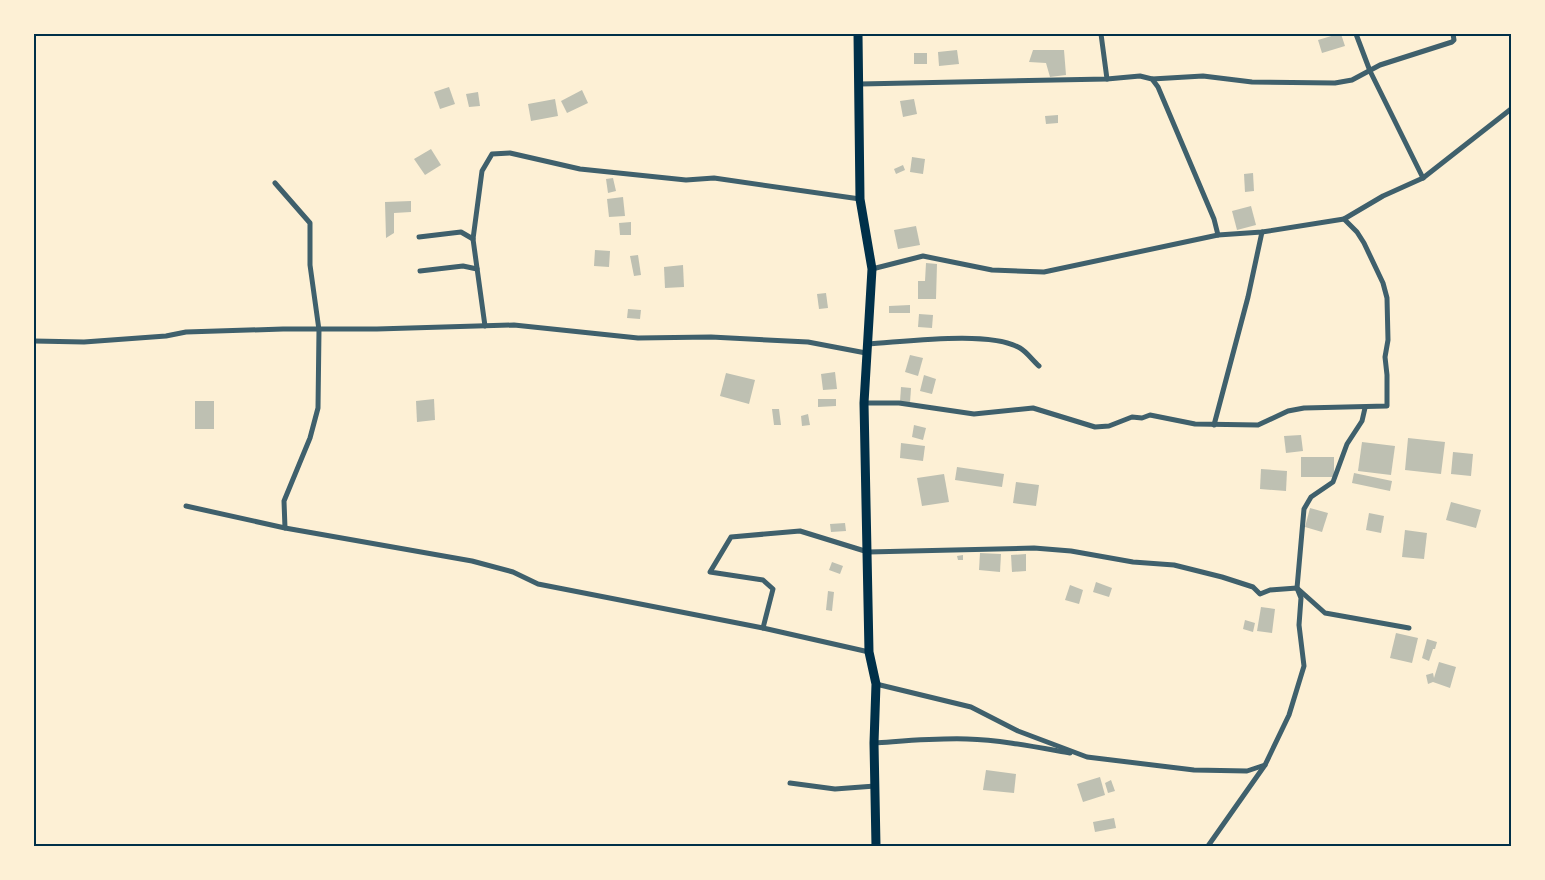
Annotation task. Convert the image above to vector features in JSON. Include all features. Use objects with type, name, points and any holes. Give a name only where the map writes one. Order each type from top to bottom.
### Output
[{"type":"main road","points":[[858,34],[860,199],[872,269],[864,402],[869,652],[876,684],[874,743],[876,846]]},
{"type":"street","points":[[1101,34],[1107,79]]},
{"type":"street","points":[[1356,34],[1370,72],[1422,178]]},
{"type":"street","points":[[860,84],[1107,79],[1140,76],[1152,79],[1203,76],[1252,82],[1335,83],[1352,80],[1370,72],[1380,64],[1452,42],[1454,40],[1453,34]]},
{"type":"street","points":[[1152,79],[1158,87],[1214,219],[1218,235]]},
{"type":"street","points":[[872,269],[923,256],[992,270],[1044,272],[1218,235],[1262,232],[1344,219],[1383,196],[1422,178],[1511,109]]},
{"type":"street","points":[[485,326],[474,239],[482,171],[492,154],[510,153],[580,169],[686,180],[714,178],[860,199]]},
{"type":"street","points":[[275,183],[310,223],[310,264],[319,330],[318,408],[310,438],[284,501],[285,528]]},
{"type":"street","points":[[864,402],[899,403],[974,414],[1033,408],[1095,427],[1109,426],[1132,417],[1142,418],[1150,415],[1195,424],[1258,425],[1288,411],[1304,408],[1387,406],[1385,356],[1388,340],[1387,298],[1383,283],[1364,243],[1357,232],[1344,219]]},
{"type":"street","points":[[419,236],[461,232],[474,239]]},
{"type":"street","points":[[1214,425],[1248,297],[1262,232]]},
{"type":"street","points":[[420,271],[463,266],[477,269]]},
{"type":"street","points":[[34,342],[84,342],[166,336],[186,332],[526,325],[638,338],[711,337],[808,342],[866,349],[966,338],[994,340],[1020,348],[1039,366]]},
{"type":"street","points":[[1208,846],[1265,765],[1289,715],[1304,666],[1299,625],[1301,598],[1296,588],[1304,509],[1310,497],[1333,482],[1347,444],[1362,421],[1365,408]]},
{"type":"street","points":[[186,506],[285,528],[472,561],[513,572],[538,584],[764,628],[869,652]]},
{"type":"street","points":[[764,628],[773,589],[764,580],[710,572],[731,538],[800,530],[868,552],[1034,548],[1071,551],[1133,562],[1174,565],[1252,587],[1260,594],[1270,590],[1296,588],[1325,613],[1409,628]]},
{"type":"street","points":[[876,684],[971,707],[1018,731],[1087,757]]},
{"type":"street","points":[[874,743],[929,739],[969,739],[1016,744],[1087,757],[1194,770],[1247,771],[1265,765]]},
{"type":"street","points":[[790,783],[835,789],[876,786]]},
{"type":"building","points":[[1341,34],[1345,46],[1322,53],[1318,40]]},
{"type":"building","points":[[957,50],[959,64],[939,66],[938,52]]},
{"type":"building","points":[[1033,50],[1064,50],[1066,75],[1050,77],[1046,63],[1029,62]]},
{"type":"building","points":[[914,53],[927,53],[927,64],[914,64]]},
{"type":"building","points":[[449,87],[455,104],[440,109],[434,92]]},
{"type":"building","points":[[582,90],[588,103],[567,113],[561,101]]},
{"type":"building","points":[[478,92],[480,106],[469,107],[466,94]]},
{"type":"building","points":[[555,99],[558,116],[531,121],[528,104]]},
{"type":"building","points":[[914,99],[917,114],[903,117],[900,101]]},
{"type":"building","points":[[1058,115],[1058,123],[1046,124],[1045,116]]},
{"type":"building","points":[[431,149],[441,165],[425,175],[414,159]]},
{"type":"building","points":[[912,157],[925,159],[923,174],[910,172]]},
{"type":"building","points":[[903,165],[905,170],[896,174],[894,169]]},
{"type":"building","points":[[1253,173],[1254,191],[1245,192],[1244,174]]},
{"type":"building","points":[[613,178],[616,191],[608,193],[606,179]]},
{"type":"building","points":[[623,197],[625,216],[609,217],[607,199]]},
{"type":"building","points":[[411,201],[411,212],[394,213],[394,233],[386,238],[385,202]]},
{"type":"building","points":[[1251,206],[1256,225],[1237,230],[1232,211]]},
{"type":"building","points":[[631,222],[631,235],[620,235],[619,223]]},
{"type":"building","points":[[916,226],[920,245],[898,249],[894,230]]},
{"type":"building","points":[[595,250],[610,251],[609,267],[594,266]]},
{"type":"building","points":[[638,255],[641,275],[634,276],[630,256]]},
{"type":"building","points":[[926,263],[937,264],[936,299],[918,299],[918,281],[925,281]]},
{"type":"building","points":[[683,265],[684,287],[665,288],[664,267]]},
{"type":"building","points":[[826,293],[828,308],[819,309],[817,294]]},
{"type":"building","points":[[910,305],[910,313],[889,313],[889,306]]},
{"type":"building","points":[[628,309],[641,310],[640,319],[627,318]]},
{"type":"building","points":[[919,314],[933,315],[932,328],[918,327]]},
{"type":"building","points":[[910,355],[923,358],[918,376],[905,372]]},
{"type":"building","points":[[835,372],[837,389],[823,390],[821,374]]},
{"type":"building","points":[[726,373],[755,380],[749,404],[720,396]]},
{"type":"building","points":[[924,375],[936,379],[932,394],[920,391]]},
{"type":"building","points":[[901,387],[911,388],[910,403],[900,402]]},
{"type":"building","points":[[434,399],[435,420],[417,422],[416,401]]},
{"type":"building","points":[[818,399],[836,399],[836,406],[818,407]]},
{"type":"building","points":[[195,401],[214,401],[214,429],[195,429]]},
{"type":"building","points":[[772,409],[779,409],[781,425],[774,425]]},
{"type":"building","points":[[808,414],[810,425],[802,426],[801,416]]},
{"type":"building","points":[[914,425],[926,428],[923,440],[912,437]]},
{"type":"building","points":[[1301,435],[1303,451],[1286,453],[1284,436]]},
{"type":"building","points":[[1408,438],[1445,442],[1441,474],[1405,470]]},
{"type":"building","points":[[1362,442],[1395,446],[1391,475],[1358,471]]},
{"type":"building","points":[[901,443],[925,446],[923,461],[900,458]]},
{"type":"building","points":[[1453,452],[1473,454],[1471,476],[1451,474]]},
{"type":"building","points":[[1301,457],[1334,457],[1334,477],[1301,477]]},
{"type":"building","points":[[957,467],[1004,474],[1002,487],[955,480]]},
{"type":"building","points":[[1261,469],[1287,471],[1286,491],[1260,489]]},
{"type":"building","points":[[1354,473],[1392,481],[1390,491],[1352,483]]},
{"type":"building","points":[[944,474],[949,502],[922,506],[917,478]]},
{"type":"building","points":[[1016,482],[1039,485],[1036,506],[1013,503]]},
{"type":"building","points":[[1451,502],[1481,510],[1476,528],[1446,520]]},
{"type":"building","points":[[1310,508],[1328,513],[1322,532],[1305,527]]},
{"type":"building","points":[[1369,513],[1384,516],[1381,533],[1366,530]]},
{"type":"building","points":[[845,523],[846,531],[831,532],[830,524]]},
{"type":"building","points":[[1405,530],[1427,533],[1424,559],[1402,557]]},
{"type":"building","points":[[980,553],[1001,554],[1000,572],[979,570]]},
{"type":"building","points":[[1026,554],[1026,571],[1012,572],[1011,555]]},
{"type":"building","points":[[963,555],[963,560],[958,560],[957,556]]},
{"type":"building","points":[[832,562],[843,566],[840,574],[829,570]]},
{"type":"building","points":[[1096,582],[1112,588],[1109,597],[1093,592]]},
{"type":"building","points":[[1070,585],[1083,590],[1079,604],[1065,600]]},
{"type":"building","points":[[828,591],[834,592],[832,611],[826,610]]},
{"type":"building","points":[[1261,607],[1275,609],[1272,633],[1257,631]]},
{"type":"building","points":[[1245,620],[1255,623],[1253,632],[1243,629]]},
{"type":"building","points":[[1396,633],[1418,638],[1412,663],[1390,658]]},
{"type":"building","points":[[1427,639],[1437,642],[1429,661],[1422,658]]},
{"type":"building","points":[[1439,662],[1456,667],[1450,688],[1433,682],[1428,684],[1426,675],[1433,673],[1434,678]]},
{"type":"building","points":[[986,770],[1016,774],[1014,793],[983,790]]},
{"type":"building","points":[[1100,777],[1105,795],[1083,802],[1077,784]]},
{"type":"building","points":[[1111,780],[1115,791],[1108,793],[1105,783]]},
{"type":"building","points":[[1114,818],[1116,828],[1095,832],[1093,822]]}]
